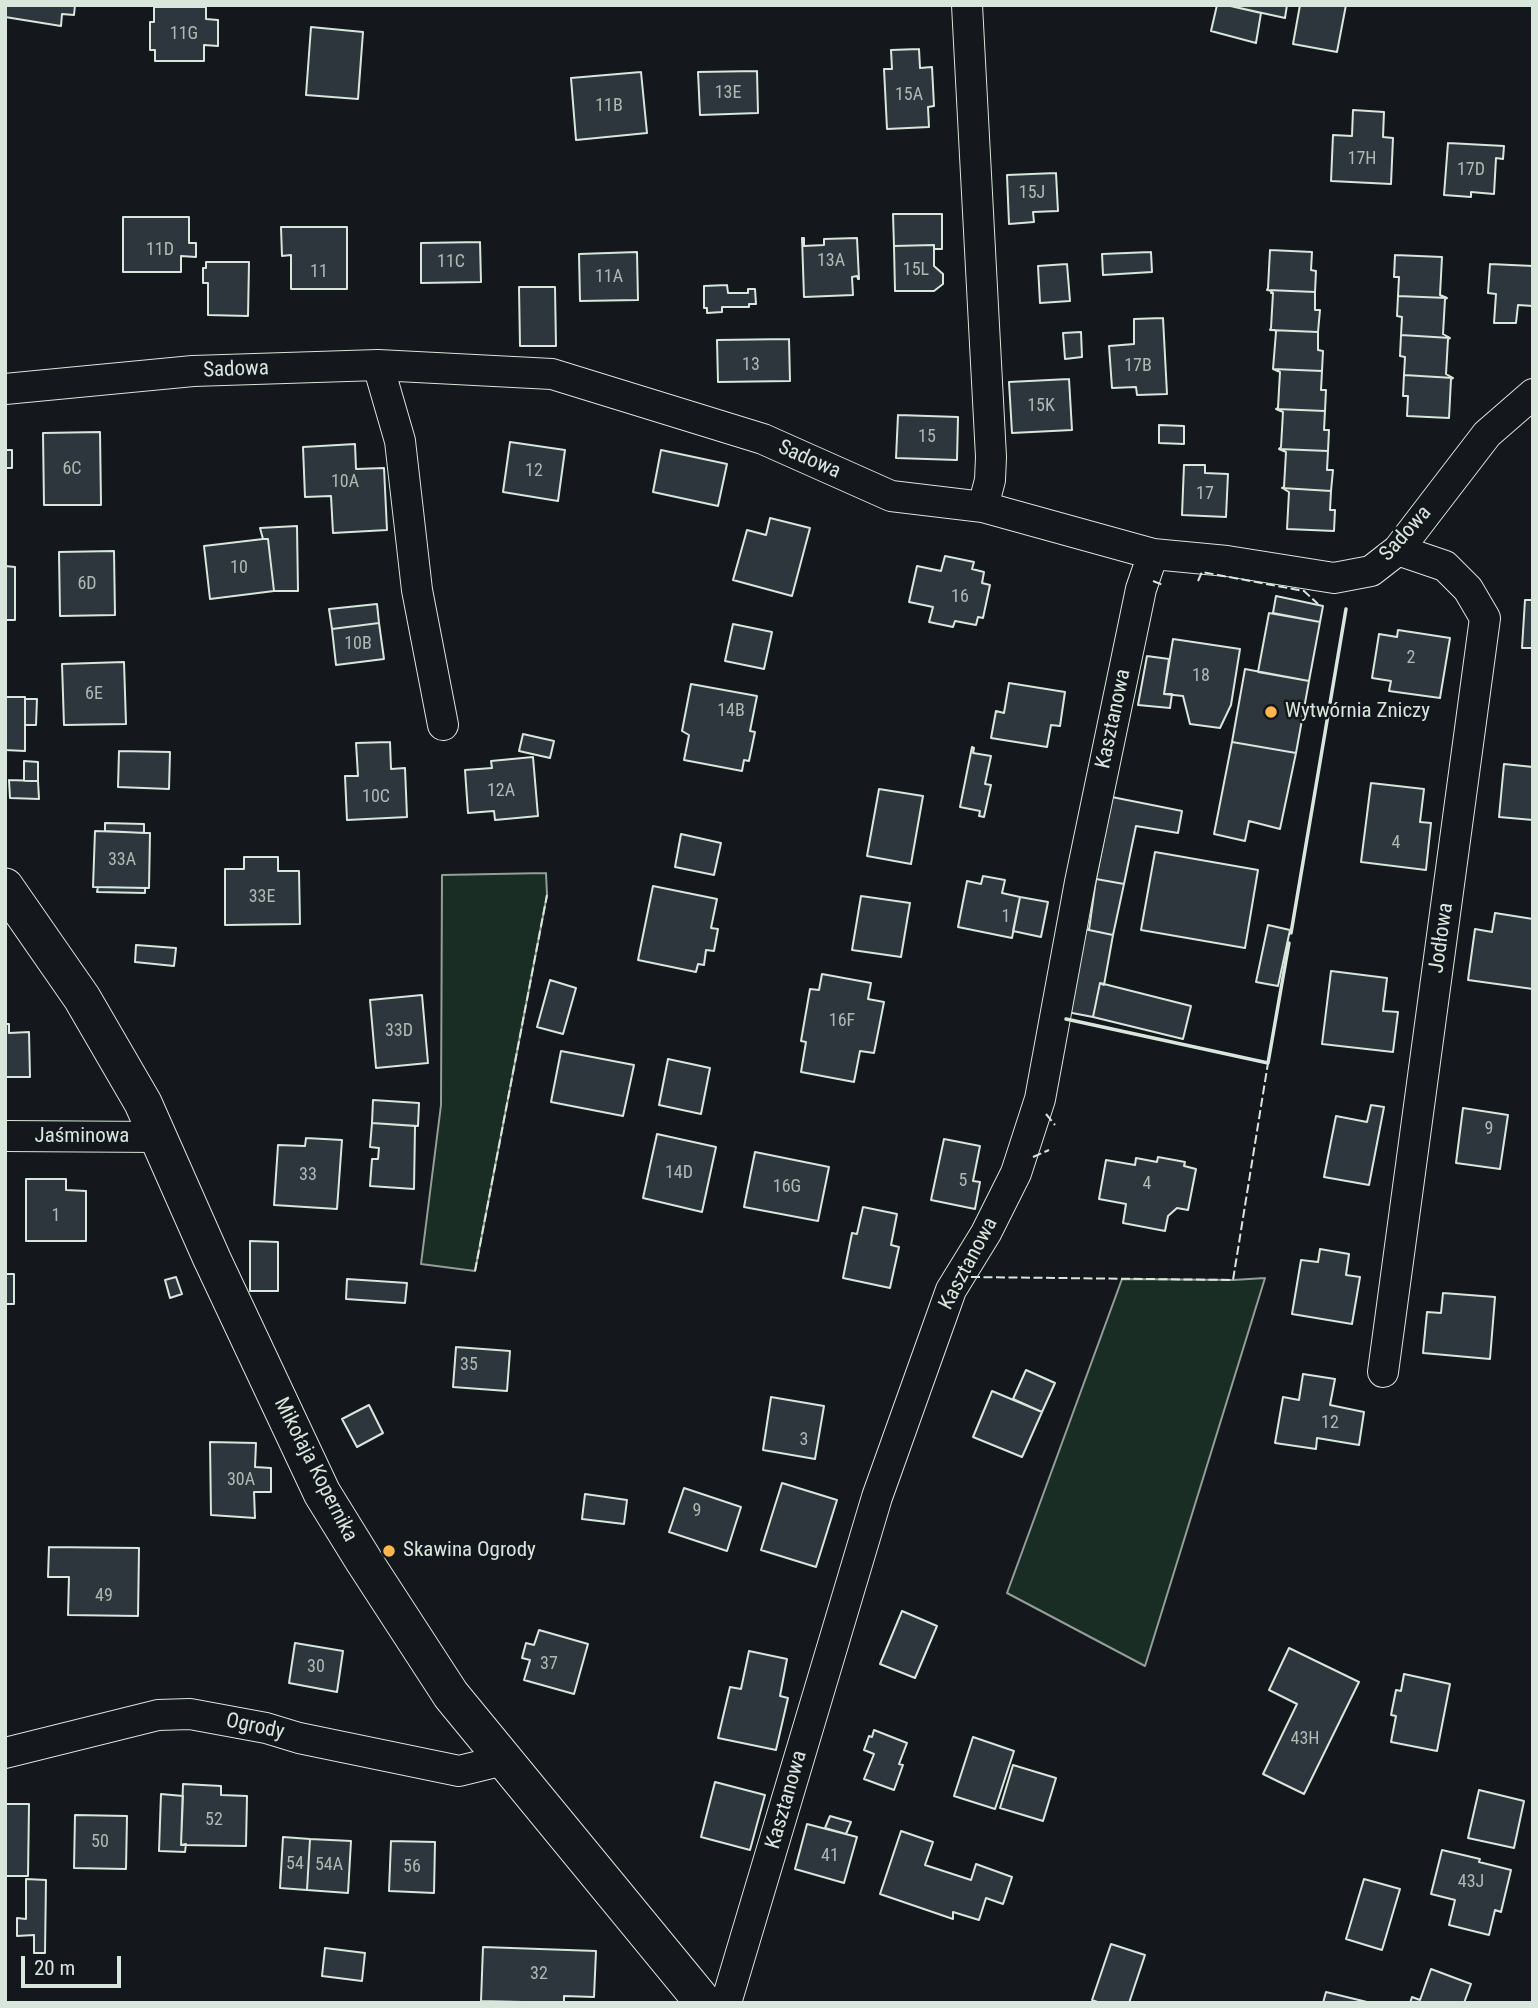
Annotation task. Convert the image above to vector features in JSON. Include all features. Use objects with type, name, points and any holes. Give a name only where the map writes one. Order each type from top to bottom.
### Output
[{"type":"street","points":[[967,5],[991,457],[990,480],[983,508]]},
{"type":"street","points":[[378,365],[400,441],[417,590],[443,725]]},
{"type":"street","name":"Sadowa","points":[[5,389],[193,371],[378,365],[552,374],[763,439],[891,496],[983,508],[1153,554],[1227,561],[1334,578],[1371,571],[1398,550],[1487,434],[1533,394]]},
{"type":"street","name":"Jodłowa","points":[[1383,1373],[1485,618],[1468,589],[1445,566],[1398,550]]},
{"type":"street","name":"Kasztanowa","points":[[726,2003],[877,1497],[951,1290],[986,1233],[1016,1173],[1040,1099],[1080,882],[1135,616],[1153,554]]},
{"type":"street","name":"Mikołaja Kopernika","points":[[5,887],[82,998],[143,1102],[212,1259],[322,1493],[364,1562],[451,1695],[704,2003]]},
{"type":"street","name":"Jaśminowa","points":[[5,1136],[159,1137]]},
{"type":"street","name":"Ogrody","points":[[5,1753],[158,1715],[190,1714],[459,1771],[504,1760]]},
{"type":"green space","points":[[546,873],[547,895],[475,1271],[421,1264],[441,1105],[442,875]]},
{"type":"green space","points":[[1265,1278],[1145,1666],[1007,1593],[1122,1279]]},
{"type":"building","points":[[6,5],[75,5],[74,15],[62,14],[61,26],[5,17]]},
{"type":"building","points":[[1217,5],[1261,13],[1256,43],[1211,31]]},
{"type":"building","points":[[1226,5],[1287,5],[1285,18]]},
{"type":"building","points":[[1300,5],[1346,5],[1337,52],[1293,44]]},
{"type":"building","points":[[154,7],[206,7],[206,19],[218,20],[218,46],[204,45],[204,61],[155,61],[155,50],[150,50],[150,22],[154,22]]},
{"type":"building","points":[[311,27],[363,32],[358,99],[306,95]]},
{"type":"building","points":[[919,49],[920,68],[932,67],[934,106],[928,107],[929,127],[887,129],[884,69],[892,69],[891,50]]},
{"type":"building","points":[[757,71],[758,113],[700,115],[698,72]]},
{"type":"building","points":[[641,72],[647,133],[576,140],[571,78]]},
{"type":"building","points":[[1353,110],[1384,112],[1383,137],[1393,138],[1391,184],[1331,181],[1333,135],[1352,136]]},
{"type":"building","points":[[1448,143],[1504,146],[1503,159],[1496,158],[1494,194],[1471,192],[1471,197],[1444,195]]},
{"type":"building","points":[[1056,173],[1058,211],[1033,212],[1034,222],[1009,224],[1007,175]]},
{"type":"building","points":[[893,214],[942,214],[942,249],[934,249],[934,245],[894,246]]},
{"type":"building","points":[[123,217],[189,217],[189,243],[196,243],[196,257],[181,256],[181,272],[123,272]]},
{"type":"building","points":[[281,227],[347,227],[347,289],[291,289],[291,255],[282,256]]},
{"type":"building","points":[[802,238],[804,246],[824,245],[824,239],[857,238],[859,279],[857,276],[852,277],[853,295],[804,297]]},
{"type":"building","points":[[480,242],[481,282],[421,283],[421,243]]},
{"type":"building","points":[[934,245],[934,266],[943,274],[943,284],[934,291],[895,291],[894,246]]},
{"type":"building","points":[[1270,250],[1312,252],[1311,270],[1316,271],[1315,292],[1267,290]]},
{"type":"building","points":[[637,252],[638,300],[580,301],[579,254]]},
{"type":"building","points":[[1151,252],[1152,272],[1103,275],[1102,254]]},
{"type":"building","points":[[1395,255],[1442,257],[1440,295],[1447,298],[1398,296],[1399,277],[1394,277]]},
{"type":"building","points":[[206,262],[249,262],[248,316],[208,315],[208,283],[203,283],[203,268],[206,268]]},
{"type":"building","points":[[1067,264],[1070,301],[1040,303],[1038,266]]},
{"type":"building","points":[[1490,264],[1533,266],[1533,306],[1518,305],[1516,323],[1494,323],[1496,294],[1488,293]]},
{"type":"building","points":[[727,285],[728,293],[748,293],[748,289],[755,289],[756,304],[749,304],[749,307],[722,307],[722,312],[707,313],[707,308],[704,308],[704,286]]},
{"type":"building","points":[[519,287],[555,287],[556,346],[520,346]]},
{"type":"building","points":[[1267,290],[1315,292],[1315,310],[1320,310],[1318,332],[1270,330],[1273,293]]},
{"type":"building","points":[[1398,296],[1447,298],[1443,334],[1450,338],[1401,335],[1402,317],[1397,316]]},
{"type":"building","points":[[1163,318],[1167,394],[1137,395],[1136,387],[1112,388],[1109,346],[1134,344],[1134,319]]},
{"type":"building","points":[[1275,330],[1318,332],[1318,350],[1323,351],[1322,371],[1273,369]]},
{"type":"building","points":[[1081,332],[1082,357],[1065,359],[1063,333]]},
{"type":"building","points":[[1401,335],[1450,338],[1446,374],[1453,378],[1404,375],[1405,357],[1400,356]]},
{"type":"building","points":[[789,339],[790,381],[718,382],[717,340]]},
{"type":"building","points":[[1273,369],[1322,371],[1321,390],[1326,390],[1325,411],[1276,409],[1280,372]]},
{"type":"building","points":[[1404,375],[1453,378],[1449,418],[1407,416],[1408,396],[1403,396]]},
{"type":"building","points":[[1069,379],[1072,430],[1012,433],[1009,382]]},
{"type":"building","points":[[1276,409],[1325,411],[1324,430],[1329,430],[1328,451],[1279,449],[1283,412]]},
{"type":"building","points":[[898,415],[958,417],[957,460],[896,458]]},
{"type":"building","points":[[1159,425],[1184,426],[1184,444],[1159,443]]},
{"type":"building","points":[[100,432],[101,505],[44,505],[43,433]]},
{"type":"building","points":[[510,442],[565,450],[558,501],[503,492]]},
{"type":"building","points":[[355,444],[356,469],[384,468],[387,530],[333,533],[331,496],[305,497],[303,447]]},
{"type":"building","points":[[1279,449],[1328,451],[1327,470],[1333,470],[1331,491],[1282,488],[1286,452]]},
{"type":"building","points":[[5,450],[12,450],[12,468],[5,468]]},
{"type":"building","points":[[661,450],[727,464],[718,506],[653,492]]},
{"type":"building","points":[[1184,465],[1205,465],[1205,473],[1228,474],[1226,517],[1182,515]]},
{"type":"building","points":[[1282,488],[1331,491],[1330,510],[1335,510],[1334,531],[1287,529],[1289,492]]},
{"type":"building","points":[[770,518],[810,528],[792,596],[733,580],[747,530],[766,535]]},
{"type":"building","points":[[297,526],[298,591],[274,591],[268,539],[263,539],[260,528]]},
{"type":"building","points":[[268,539],[274,591],[210,599],[204,546]]},
{"type":"building","points":[[114,551],[115,615],[60,616],[59,552]]},
{"type":"building","points":[[945,556],[974,562],[972,569],[984,572],[982,583],[990,585],[983,618],[978,617],[976,625],[955,621],[953,627],[929,622],[933,607],[909,602],[917,566],[941,571]]},
{"type":"building","points":[[5,566],[15,567],[15,620],[5,620]]},
{"type":"building","points":[[1276,596],[1323,606],[1320,622],[1273,613]]},
{"type":"building","points":[[1525,600],[1533,600],[1533,648],[1522,648]]},
{"type":"building","points":[[377,604],[379,623],[332,629],[329,609]]},
{"type":"building","points":[[1269,613],[1320,622],[1309,681],[1258,672]]},
{"type":"building","points":[[379,623],[384,659],[336,665],[332,629]]},
{"type":"building","points":[[733,624],[772,632],[764,669],[725,661]]},
{"type":"building","points":[[1398,630],[1450,638],[1440,698],[1389,691],[1391,681],[1372,678],[1379,634],[1397,637]]},
{"type":"building","points":[[1173,639],[1240,649],[1231,705],[1220,728],[1190,724],[1183,696],[1164,694]]},
{"type":"building","points":[[1147,656],[1169,659],[1164,694],[1172,694],[1170,708],[1138,705]]},
{"type":"building","points":[[124,662],[126,724],[64,725],[62,664]]},
{"type":"building","name":"Wytwórnia Zniczy","points":[[1245,669],[1309,681],[1296,753],[1232,742]]},
{"type":"building","points":[[1009,683],[1065,692],[1060,726],[1051,725],[1047,747],[991,738],[996,711],[1004,713]]},
{"type":"building","points":[[691,684],[757,696],[750,731],[755,732],[749,761],[744,760],[742,771],[684,760],[689,735],[682,731]]},
{"type":"building","points":[[5,697],[25,697],[25,751],[5,750]]},
{"type":"building","points":[[25,699],[37,699],[36,725],[25,725]]},
{"type":"building","points":[[523,734],[554,741],[550,758],[519,751]]},
{"type":"building","points":[[390,742],[391,769],[405,768],[407,817],[347,820],[345,776],[358,776],[356,743]]},
{"type":"building","points":[[1232,742],[1296,753],[1280,829],[1249,821],[1245,841],[1214,834]]},
{"type":"building","points":[[972,747],[973,753],[991,756],[985,784],[991,785],[984,817],[979,816],[980,811],[960,807]]},
{"type":"building","points":[[119,751],[170,752],[169,789],[118,787]]},
{"type":"building","points":[[533,757],[538,816],[495,820],[494,811],[468,813],[465,770],[492,768],[491,761]]},
{"type":"building","points":[[24,761],[38,762],[38,781],[24,781]]},
{"type":"building","points":[[1504,764],[1533,767],[1533,820],[1499,817]]},
{"type":"building","points":[[9,780],[38,781],[39,799],[10,798]]},
{"type":"building","points":[[1371,783],[1424,789],[1420,822],[1431,823],[1426,870],[1361,862]]},
{"type":"building","points":[[879,789],[923,796],[911,864],[867,856]]},
{"type":"building","points":[[1112,797],[1182,811],[1178,833],[1136,826],[1124,884],[1096,879]]},
{"type":"building","points":[[105,823],[144,824],[144,833],[105,831]]},
{"type":"building","points":[[95,831],[150,833],[149,888],[93,887]]},
{"type":"building","points":[[681,834],[721,843],[714,875],[675,867]]},
{"type":"building","points":[[1155,852],[1258,870],[1245,948],[1141,930]]},
{"type":"building","points":[[244,857],[278,857],[278,871],[299,871],[300,924],[225,925],[225,869],[244,869]]},
{"type":"building","points":[[983,876],[1005,880],[1002,893],[1020,897],[1012,938],[958,927],[967,881],[981,884]]},
{"type":"building","points":[[1096,879],[1124,884],[1113,935],[1089,930]]},
{"type":"building","points":[[653,886],[717,899],[711,928],[718,929],[714,951],[706,950],[704,965],[698,964],[696,972],[638,960]]},
{"type":"building","points":[[98,887],[145,888],[145,893],[97,892]]},
{"type":"building","points":[[861,896],[910,903],[901,957],[852,950]]},
{"type":"building","points":[[1020,897],[1048,902],[1041,937],[1013,931]]},
{"type":"building","points":[[1495,913],[1533,919],[1533,989],[1468,980],[1475,929],[1492,932]]},
{"type":"building","points":[[1268,925],[1290,930],[1278,986],[1256,982]]},
{"type":"building","points":[[1084,929],[1113,935],[1104,985],[1100,983],[1093,1017],[1067,1012]]},
{"type":"building","points":[[136,945],[176,948],[174,966],[135,962]]},
{"type":"building","points":[[1331,971],[1387,978],[1383,1011],[1398,1012],[1393,1052],[1322,1044]]},
{"type":"building","points":[[822,974],[871,983],[868,999],[884,1002],[874,1053],[860,1051],[854,1082],[801,1072],[806,1042],[801,1041],[810,989],[819,990]]},
{"type":"building","points":[[550,980],[576,988],[563,1034],[537,1027]]},
{"type":"building","points":[[1100,983],[1191,1006],[1183,1039],[1093,1017]]},
{"type":"building","points":[[422,995],[428,1063],[376,1068],[370,1000]]},
{"type":"building","points":[[5,1024],[9,1024],[9,1033],[29,1032],[30,1077],[5,1077]]},
{"type":"building","points":[[561,1051],[634,1065],[623,1116],[551,1102]]},
{"type":"building","points":[[668,1059],[710,1068],[701,1114],[659,1105]]},
{"type":"building","points":[[373,1100],[419,1103],[418,1126],[372,1123]]},
{"type":"building","points":[[1371,1105],[1384,1107],[1369,1185],[1324,1177],[1336,1116],[1367,1122]]},
{"type":"building","points":[[1463,1108],[1508,1115],[1500,1169],[1456,1163]]},
{"type":"building","points":[[372,1123],[415,1126],[414,1189],[370,1186],[372,1159],[378,1159],[379,1148],[370,1147]]},
{"type":"building","points":[[657,1134],[716,1147],[702,1212],[643,1198]]},
{"type":"building","points":[[306,1138],[342,1140],[337,1209],[274,1205],[278,1145],[305,1146]]},
{"type":"building","points":[[944,1139],[980,1146],[973,1181],[980,1182],[975,1209],[931,1200]]},
{"type":"building","points":[[755,1152],[829,1167],[818,1221],[744,1207]]},
{"type":"building","points":[[1158,1157],[1185,1162],[1184,1166],[1196,1169],[1188,1210],[1177,1208],[1168,1216],[1165,1231],[1123,1223],[1126,1204],[1099,1199],[1106,1160],[1135,1165],[1136,1158],[1157,1162]]},
{"type":"building","points":[[26,1179],[66,1179],[66,1190],[86,1191],[86,1241],[26,1241]]},
{"type":"building","points":[[863,1207],[897,1214],[891,1245],[899,1247],[890,1288],[843,1278],[852,1233],[857,1234]]},
{"type":"building","points":[[250,1241],[278,1242],[278,1291],[250,1291]]},
{"type":"building","points":[[1320,1249],[1349,1254],[1346,1275],[1360,1277],[1352,1324],[1292,1314],[1301,1260],[1318,1262]]},
{"type":"building","points":[[5,1274],[14,1274],[14,1304],[5,1304]]},
{"type":"building","points":[[176,1277],[182,1294],[170,1298],[165,1280]]},
{"type":"building","points":[[347,1279],[407,1283],[405,1303],[346,1299]]},
{"type":"building","points":[[1443,1293],[1495,1297],[1490,1359],[1423,1353],[1427,1312],[1441,1313]]},
{"type":"building","points":[[456,1347],[510,1351],[507,1391],[453,1387]]},
{"type":"building","points":[[1026,1370],[1055,1383],[1042,1412],[1013,1399]]},
{"type":"building","points":[[1303,1374],[1335,1379],[1330,1405],[1364,1412],[1359,1445],[1317,1438],[1316,1449],[1275,1443],[1283,1397],[1299,1400]]},
{"type":"building","points":[[992,1391],[1042,1412],[1022,1457],[973,1437]]},
{"type":"building","points":[[771,1397],[824,1406],[815,1459],[763,1450]]},
{"type":"building","points":[[369,1405],[383,1433],[357,1447],[342,1419]]},
{"type":"building","points":[[210,1442],[256,1443],[255,1467],[271,1468],[271,1492],[254,1492],[255,1518],[211,1515]]},
{"type":"building","points":[[782,1483],[837,1500],[816,1567],[761,1550]]},
{"type":"building","points":[[684,1488],[741,1507],[727,1551],[669,1532]]},
{"type":"building","points":[[585,1494],[627,1500],[624,1524],[582,1519]]},
{"type":"building","points":[[49,1547],[139,1548],[138,1616],[68,1615],[69,1577],[48,1577]]},
{"type":"building","points":[[902,1611],[937,1626],[915,1678],[880,1664]]},
{"type":"building","points":[[539,1630],[588,1644],[574,1694],[524,1680],[530,1660],[522,1658],[526,1643],[534,1645]]},
{"type":"building","points":[[295,1643],[343,1651],[337,1692],[289,1683]]},
{"type":"building","points":[[1289,1648],[1359,1682],[1304,1794],[1263,1774],[1297,1704],[1269,1690]]},
{"type":"building","points":[[749,1651],[787,1659],[780,1696],[788,1698],[776,1750],[718,1738],[730,1687],[741,1689]]},
{"type":"building","points":[[1404,1674],[1450,1684],[1437,1751],[1391,1742],[1396,1716],[1391,1715],[1396,1690],[1401,1691]]},
{"type":"building","points":[[874,1730],[907,1743],[899,1764],[903,1765],[894,1790],[864,1779],[874,1754],[864,1750]]},
{"type":"building","points":[[973,1737],[1014,1751],[995,1809],[954,1796]]},
{"type":"building","points":[[1013,1765],[1056,1778],[1043,1821],[1000,1808]]},
{"type":"building","points":[[715,1782],[765,1795],[750,1850],[701,1837]]},
{"type":"building","points":[[183,1784],[221,1786],[221,1795],[247,1796],[246,1846],[181,1845]]},
{"type":"building","points":[[1479,1790],[1524,1801],[1514,1848],[1468,1838]]},
{"type":"building","points":[[161,1794],[183,1796],[181,1845],[186,1844],[185,1852],[159,1851]]},
{"type":"building","points":[[5,1804],[29,1804],[28,1876],[5,1876]]},
{"type":"building","points":[[75,1815],[127,1816],[126,1869],[74,1868]]},
{"type":"building","points":[[830,1816],[851,1822],[846,1834],[825,1828]]},
{"type":"building","points":[[807,1824],[857,1837],[844,1883],[795,1869]]},
{"type":"building","points":[[901,1831],[933,1842],[925,1865],[971,1880],[976,1864],[1012,1877],[1003,1904],[986,1898],[979,1920],[953,1912],[953,1919],[880,1894]]},
{"type":"building","points":[[283,1837],[310,1839],[307,1890],[280,1888]]},
{"type":"building","points":[[310,1839],[351,1841],[348,1893],[307,1890]]},
{"type":"building","points":[[391,1841],[435,1842],[434,1893],[389,1891]]},
{"type":"building","points":[[1442,1850],[1511,1870],[1501,1912],[1495,1910],[1489,1935],[1449,1925],[1455,1900],[1431,1894]]},
{"type":"building","points":[[26,1879],[46,1880],[45,1953],[34,1953],[34,1935],[17,1936],[17,1918],[26,1919]]},
{"type":"building","points":[[1364,1879],[1400,1889],[1382,1950],[1346,1939]]},
{"type":"building","points":[[1111,1944],[1145,1955],[1129,2003],[1100,2003],[1092,2000]]},
{"type":"building","points":[[483,1947],[596,1951],[594,1997],[564,1996],[564,2003],[481,2001]]},
{"type":"building","points":[[325,1948],[365,1953],[362,1981],[322,1976]]},
{"type":"building","points":[[1431,1969],[1471,1984],[1464,2003],[1410,2003],[1412,1997],[1420,2000]]},
{"type":"building","points":[[1326,1992],[1367,2002],[1367,2003],[1323,2003]]},
{"type":"fence","points":[[1198,581],[1202,572],[1304,591],[1318,604]]},
{"type":"fence","points":[[1153,581],[1163,585]]},
{"type":"fence","points":[[475,1271],[547,895]]},
{"type":"fence","points":[[971,1277],[1233,1280],[1268,1063]]},
{"type":"fence","points":[[1046,1114],[1055,1125]]},
{"type":"fence","points":[[1033,1157],[1049,1150]]},
{"type":"wall","points":[[1291,933],[1346,609]]},
{"type":"wall","points":[[1066,1019],[1268,1063],[1289,943]]},
{"type":"place","name":"Wytwórnia Zniczy","points":[[1271,712]]},
{"type":"place","name":"Skawina Ogrody","points":[[389,1551]]}]
